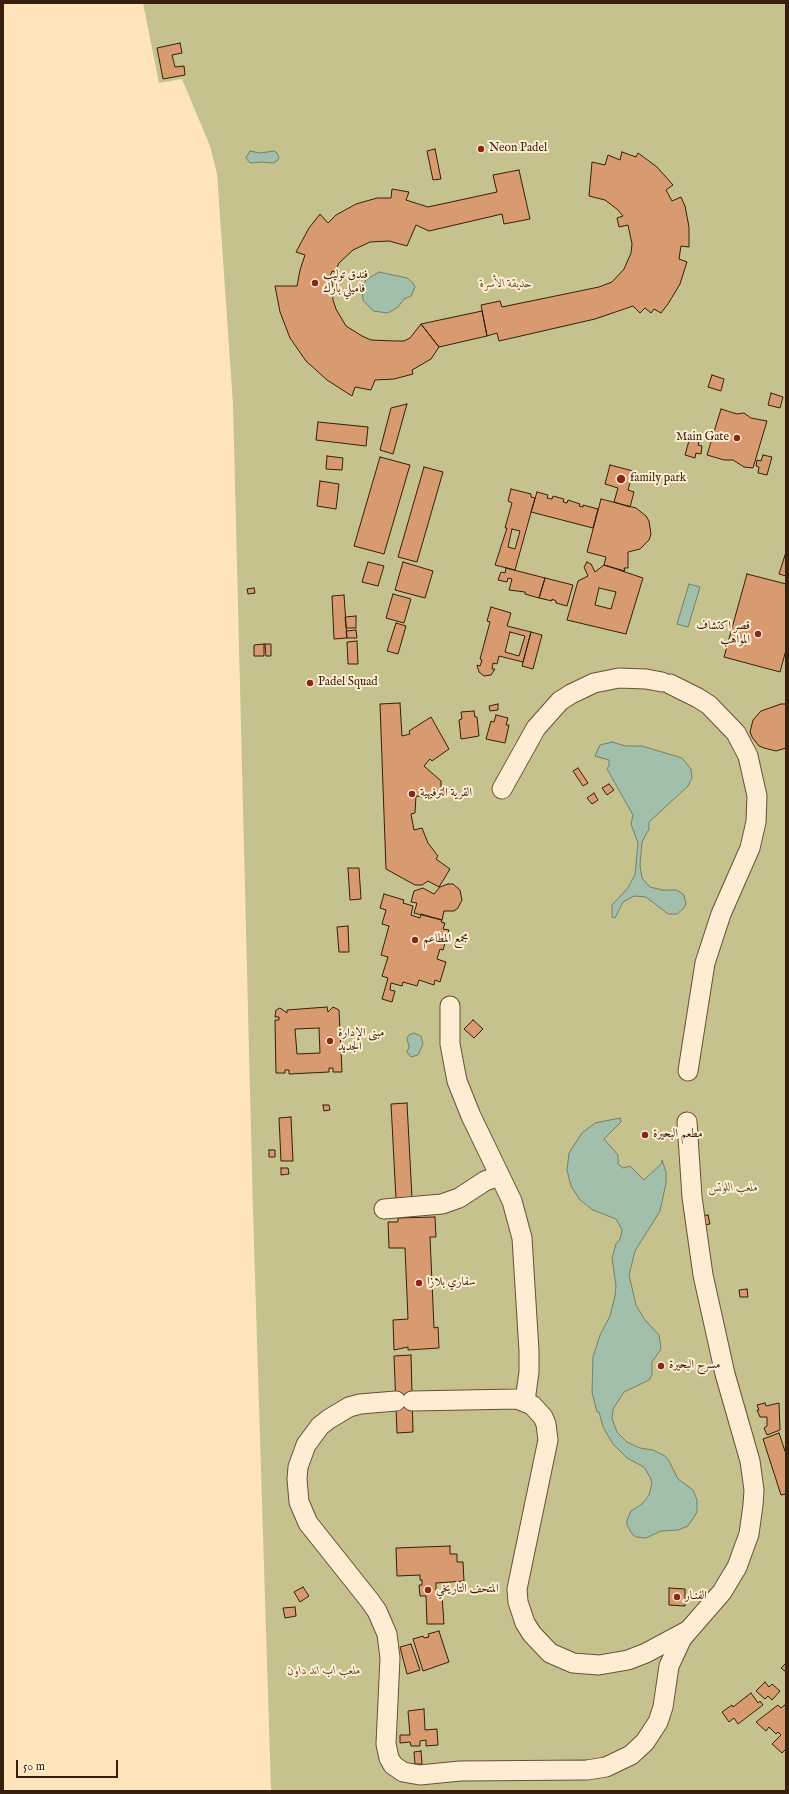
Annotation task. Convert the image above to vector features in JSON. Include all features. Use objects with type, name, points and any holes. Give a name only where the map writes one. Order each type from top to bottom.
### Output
[{"type":"street","points":[[502,789],[536,728],[560,701],[594,683],[619,678],[646,679],[666,683],[698,698],[709,705],[736,733],[748,756],[757,796],[756,822],[752,842],[720,914],[705,963],[688,1071]]},
{"type":"street","points":[[450,1006],[450,1044],[457,1081],[463,1099],[512,1201],[523,1244],[529,1357],[528,1387],[525,1401]]},
{"type":"street","points":[[687,1122],[692,1197],[703,1275],[725,1374],[747,1447],[754,1490],[749,1534],[737,1567],[722,1592],[687,1631],[669,1666],[663,1706],[654,1729],[639,1749],[615,1764],[587,1770],[466,1771],[414,1783],[393,1765],[386,1752],[390,1658],[389,1646],[383,1622],[370,1601],[308,1523],[303,1513],[297,1490],[298,1467],[306,1445],[320,1426],[338,1412],[349,1407],[372,1402],[509,1398],[525,1401],[535,1408],[543,1417],[546,1424],[548,1440],[519,1577],[518,1602],[525,1623],[540,1644],[561,1659],[573,1663],[598,1666],[639,1656],[687,1631]]},
{"type":"street","points":[[384,1209],[442,1204],[458,1198],[484,1181],[500,1176]]},
{"type":"street","points":[[639,1656],[655,1664],[666,1679]]},
{"type":"green space","name":"حديقة الأسرة","points":[[143,3],[786,3],[786,1790],[271,1791],[253,1212],[233,404],[217,173],[210,146],[182,79],[159,83]]},
{"type":"shaded area","points":[[250,151],[260,153],[274,151],[277,153],[279,158],[273,163],[250,163],[246,158]]},
{"type":"shaded area","points":[[379,272],[407,278],[415,287],[411,296],[404,299],[398,307],[388,313],[373,311],[363,300],[362,289],[366,280]]},
{"type":"shaded area","points":[[689,584],[700,587],[688,627],[677,624]]},
{"type":"shaded area","points":[[612,742],[625,746],[642,746],[682,758],[691,769],[692,778],[688,786],[649,822],[649,829],[642,842],[640,865],[642,878],[650,887],[662,890],[677,890],[684,895],[686,904],[677,914],[668,914],[646,897],[634,896],[623,902],[615,918],[612,917],[612,905],[627,889],[635,875],[638,843],[631,824],[633,815],[607,769],[609,760],[595,756],[600,745]]},
{"type":"shaded area","points":[[414,1033],[421,1036],[423,1044],[418,1055],[411,1057],[407,1052],[409,1047],[407,1038],[409,1035]]},
{"type":"shaded area","points":[[620,1118],[621,1122],[604,1139],[618,1155],[618,1164],[623,1168],[630,1166],[644,1180],[662,1163],[662,1160],[666,1172],[666,1183],[660,1211],[635,1251],[629,1275],[636,1305],[645,1320],[659,1335],[661,1349],[652,1362],[652,1375],[649,1380],[624,1392],[613,1409],[612,1419],[617,1432],[627,1442],[640,1448],[653,1450],[665,1456],[678,1479],[693,1490],[697,1500],[697,1512],[688,1526],[678,1530],[661,1531],[646,1538],[636,1537],[632,1534],[627,1525],[627,1520],[631,1511],[642,1504],[649,1495],[652,1483],[650,1477],[644,1467],[627,1458],[613,1444],[603,1427],[599,1412],[597,1412],[592,1392],[593,1357],[600,1335],[610,1316],[615,1296],[616,1286],[612,1258],[622,1230],[616,1219],[593,1210],[580,1200],[571,1186],[567,1170],[569,1153],[582,1133],[595,1123]]},
{"type":"building","points":[[180,43],[182,53],[172,55],[175,67],[184,66],[185,75],[163,79],[157,48]]},
{"type":"building","points":[[435,149],[441,179],[433,180],[427,151]]},
{"type":"building","points":[[622,152],[636,157],[638,153],[657,167],[673,185],[666,190],[672,201],[681,197],[685,206],[689,227],[689,247],[681,246],[679,259],[687,262],[680,284],[668,304],[661,313],[654,309],[651,313],[645,308],[640,313],[633,306],[595,319],[499,341],[497,333],[487,336],[481,305],[500,301],[502,307],[599,287],[612,282],[624,269],[631,253],[632,244],[628,225],[619,227],[617,218],[623,216],[618,210],[605,200],[589,196],[592,162],[605,165],[608,155],[620,160]]},
{"type":"building","name":"فندق توليب فاميلي بارك","points":[[519,170],[530,219],[504,224],[502,214],[429,231],[416,225],[407,246],[389,241],[370,242],[353,250],[339,263],[335,272],[332,271],[329,280],[332,281],[333,300],[336,309],[346,326],[371,340],[404,341],[410,338],[421,324],[439,347],[431,359],[412,370],[413,374],[394,379],[375,380],[371,390],[355,387],[352,396],[327,380],[306,361],[290,338],[280,312],[275,286],[297,286],[305,255],[296,252],[309,228],[320,214],[328,223],[336,215],[356,204],[377,198],[391,198],[392,189],[409,192],[406,200],[428,207],[497,192],[493,175]]},
{"type":"building","points":[[482,311],[487,336],[439,347],[421,324]]},
{"type":"building","points":[[712,375],[724,379],[721,391],[708,387]]},
{"type":"building","points":[[771,393],[783,397],[780,408],[768,405]]},
{"type":"building","points":[[407,404],[393,454],[380,450],[391,408]]},
{"type":"building","name":"Main Gate","points":[[721,409],[737,414],[744,413],[751,418],[767,421],[753,468],[744,467],[733,460],[724,460],[707,455]]},
{"type":"building","points":[[318,422],[368,427],[366,446],[316,440]]},
{"type":"building","points":[[690,437],[700,439],[698,445],[702,446],[701,454],[696,453],[695,458],[685,455]]},
{"type":"building","points":[[763,455],[772,457],[767,475],[758,473],[759,467],[756,466],[757,460],[761,461]]},
{"type":"building","points":[[327,456],[343,458],[342,470],[326,469]]},
{"type":"building","points":[[380,457],[410,465],[384,554],[354,546]]},
{"type":"building","points":[[610,465],[633,471],[628,490],[634,492],[630,507],[614,502],[618,488],[605,484]]},
{"type":"building","points":[[424,467],[443,472],[417,562],[398,557]]},
{"type":"building","points":[[320,481],[339,484],[336,509],[317,506]]},
{"type":"building","points":[[511,489],[531,494],[531,497],[535,498],[515,570],[495,565],[507,528],[505,528],[512,503],[508,501]],"holes":[[[512,529],[520,531],[515,549],[508,547]]]},
{"type":"building","points":[[537,492],[548,495],[547,498],[552,499],[553,496],[564,499],[563,502],[567,503],[568,500],[580,504],[579,506],[583,507],[583,505],[598,509],[593,528],[531,512]]},
{"type":"building","points":[[601,499],[636,508],[646,516],[649,521],[651,534],[649,540],[640,549],[628,552],[628,568],[624,568],[625,571],[604,565],[606,557],[587,552]]},
{"type":"building","points":[[786,552],[786,576],[779,574]]},
{"type":"building","points":[[368,562],[384,566],[378,586],[362,582]]},
{"type":"building","points":[[403,562],[433,571],[425,598],[395,590]]},
{"type":"building","points":[[587,562],[591,564],[595,572],[604,565],[643,578],[626,634],[567,620],[578,581],[588,576],[584,567]],"holes":[[[599,588],[616,592],[611,609],[595,605]]]},
{"type":"building","points":[[506,568],[545,578],[539,598],[525,594],[525,592],[509,590],[512,579],[508,578],[507,582],[498,580],[501,572],[505,573]]},
{"type":"building","name":"قصر اكتشاف المواهب","points":[[747,574],[786,584],[786,650],[780,672],[724,657]]},
{"type":"building","points":[[545,578],[573,585],[567,606],[556,603],[556,601],[552,599],[552,601],[539,598]]},
{"type":"building","points":[[254,588],[255,593],[248,594],[247,589]]},
{"type":"building","points":[[393,594],[411,599],[404,623],[386,618]]},
{"type":"building","points":[[344,595],[347,638],[334,639],[332,596]]},
{"type":"building","points":[[491,607],[511,613],[507,626],[531,632],[523,662],[499,656],[497,664],[493,663],[492,669],[495,669],[491,675],[484,676],[479,672],[477,665],[480,666],[482,660],[480,659],[490,622],[487,621]],"holes":[[[510,632],[525,636],[519,656],[505,652]]]},
{"type":"building","points":[[356,616],[356,628],[346,628],[345,617]]},
{"type":"building","points":[[396,623],[406,626],[398,654],[387,651]]},
{"type":"building","points":[[356,630],[357,638],[347,638],[346,631]]},
{"type":"building","points":[[531,632],[542,635],[533,669],[522,666]]},
{"type":"building","points":[[357,641],[358,664],[348,664],[347,642]]},
{"type":"building","points":[[264,644],[264,656],[254,656],[254,645]]},
{"type":"building","points":[[265,644],[271,644],[271,656],[266,656]]},
{"type":"building","name":"القرية الترفيهية","points":[[400,703],[402,736],[410,734],[409,731],[431,717],[449,749],[432,761],[430,759],[424,766],[441,781],[441,792],[432,798],[416,796],[415,813],[411,814],[414,830],[422,828],[428,843],[438,856],[436,859],[450,869],[439,887],[428,881],[422,885],[415,885],[386,869],[380,704]]},
{"type":"building","points":[[498,704],[498,710],[490,711],[489,706]]},
{"type":"building","points":[[781,704],[786,704],[786,748],[776,751],[759,746],[750,732],[753,720],[761,711]]},
{"type":"building","points":[[474,711],[475,717],[477,717],[479,736],[461,739],[459,720],[462,719],[461,712]]},
{"type":"building","points":[[496,715],[508,718],[506,725],[509,725],[505,743],[486,739],[491,721],[494,722]]},
{"type":"building","points":[[578,768],[588,783],[583,786],[573,771]]},
{"type":"building","points":[[609,784],[614,790],[607,795],[602,788]]},
{"type":"building","points":[[594,793],[598,800],[592,804],[587,798]]},
{"type":"building","points":[[348,868],[359,868],[361,899],[350,900]]},
{"type":"building","points":[[453,884],[460,890],[462,900],[458,908],[454,911],[444,911],[442,920],[414,913],[417,903],[411,902],[414,891],[423,888],[434,894],[440,887]]},
{"type":"building","name":"مجمع المطاعم","points":[[384,894],[404,900],[403,903],[413,906],[411,915],[420,918],[421,914],[442,920],[441,922],[445,923],[443,929],[449,930],[443,950],[440,949],[437,959],[446,962],[440,982],[435,980],[434,985],[419,980],[417,986],[403,982],[402,986],[391,983],[390,990],[395,991],[392,1002],[382,999],[388,978],[382,976],[388,957],[381,955],[389,926],[382,924],[386,910],[380,908]]},
{"type":"building","points":[[348,926],[349,952],[339,952],[337,927]]},
{"type":"building","name":"مبنى الإدارة الجديد","points":[[327,1007],[328,1012],[333,1007],[339,1010],[342,1072],[333,1072],[333,1068],[329,1068],[329,1072],[289,1074],[289,1070],[285,1070],[285,1073],[276,1073],[275,1020],[279,1020],[279,1017],[275,1017],[276,1010],[280,1008],[287,1013],[287,1010]],"holes":[[[319,1028],[320,1053],[297,1054],[295,1029]]]},
{"type":"building","points":[[473,1020],[483,1029],[474,1038],[464,1029]]},
{"type":"building","points":[[407,1103],[412,1198],[396,1199],[391,1104]]},
{"type":"building","points":[[323,1105],[329,1105],[330,1110],[324,1111]]},
{"type":"building","points":[[291,1117],[293,1161],[281,1161],[279,1118]]},
{"type":"building","points":[[269,1150],[275,1150],[275,1157],[269,1157]]},
{"type":"building","points":[[281,1168],[288,1168],[289,1174],[281,1175]]},
{"type":"building","points":[[708,1215],[710,1224],[703,1225],[701,1216]]},
{"type":"building","name":"سفاري بلازا","points":[[435,1217],[436,1237],[430,1237],[434,1328],[438,1327],[439,1348],[408,1350],[408,1347],[394,1350],[393,1320],[408,1319],[405,1248],[389,1248],[388,1222],[398,1222],[398,1218]]},
{"type":"building","points":[[747,1289],[748,1297],[740,1297],[739,1290]]},
{"type":"building","points":[[411,1355],[413,1432],[397,1433],[394,1356]]},
{"type":"building","points":[[765,1403],[766,1406],[779,1403],[780,1430],[767,1435],[764,1428],[767,1426],[767,1417],[760,1417],[757,1410],[759,1410],[757,1405]]},
{"type":"building","points":[[779,1433],[786,1454],[786,1494],[781,1495],[763,1439]]},
{"type":"building","name":"المتحف التاريخي","points":[[450,1546],[450,1554],[457,1554],[457,1562],[463,1562],[464,1581],[436,1583],[436,1595],[442,1595],[444,1624],[427,1624],[426,1596],[420,1596],[419,1585],[422,1585],[422,1580],[420,1580],[420,1575],[397,1576],[396,1548]]},
{"type":"building","points":[[303,1587],[309,1596],[300,1602],[294,1592]]},
{"type":"building","name":"الفنـار","points":[[669,1588],[685,1589],[685,1606],[669,1605]]},
{"type":"building","points":[[295,1607],[296,1616],[285,1618],[283,1608]]},
{"type":"building","points":[[439,1631],[449,1662],[423,1671],[413,1639],[423,1636],[424,1638],[429,1637],[428,1634]]},
{"type":"building","points":[[411,1644],[420,1670],[407,1674],[400,1647]]},
{"type":"building","points":[[786,1663],[786,1672],[781,1668]]},
{"type":"building","points":[[765,1682],[769,1687],[772,1684],[780,1691],[772,1700],[768,1696],[765,1699],[756,1691]]},
{"type":"building","points":[[751,1693],[758,1703],[760,1701],[763,1705],[738,1724],[734,1718],[729,1722],[722,1712],[732,1705],[733,1707]]},
{"type":"building","points":[[786,1704],[786,1749],[782,1753],[772,1744],[781,1735],[778,1732],[776,1734],[769,1727],[766,1731],[756,1722],[778,1705],[781,1708]]},
{"type":"building","points":[[424,1709],[425,1730],[437,1729],[438,1745],[426,1746],[426,1740],[420,1741],[420,1746],[411,1746],[410,1742],[400,1743],[400,1735],[410,1735],[408,1711]]},
{"type":"building","points":[[421,1751],[422,1764],[415,1764],[414,1752]]},
{"type":"place","name":"Neon Padel","points":[[481,149]]},
{"type":"place","name":"فندق توليب فاميلي بارك","points":[[315,283]]},
{"type":"place","name":"Main Gate","points":[[737,438]]},
{"type":"place","name":"family park","points":[[621,479]]},
{"type":"place","name":"قصر اكتشاف المواهب","points":[[758,634]]},
{"type":"place","name":"Padel Squad","points":[[310,683]]},
{"type":"place","name":"القرية الترفيهية","points":[[412,794]]},
{"type":"place","name":"مجمع المطاعم","points":[[415,940]]},
{"type":"place","name":"مبنى الإدارة الجديد","points":[[330,1041]]},
{"type":"place","name":"مطعم البحيرة","points":[[645,1135]]},
{"type":"place","name":"سفاري بلازا","points":[[419,1283]]},
{"type":"place","name":"مسرح البحيرة","points":[[661,1366]]},
{"type":"place","name":"المتحف التاريخي","points":[[428,1590]]},
{"type":"place","name":"الفنـار","points":[[677,1597]]},
{"type":"park label","name":"ملعب اللوتس","points":[[733,1189]]},
{"type":"park label","name":"ملعب اب اند داون","points":[[324,1672]]}]
